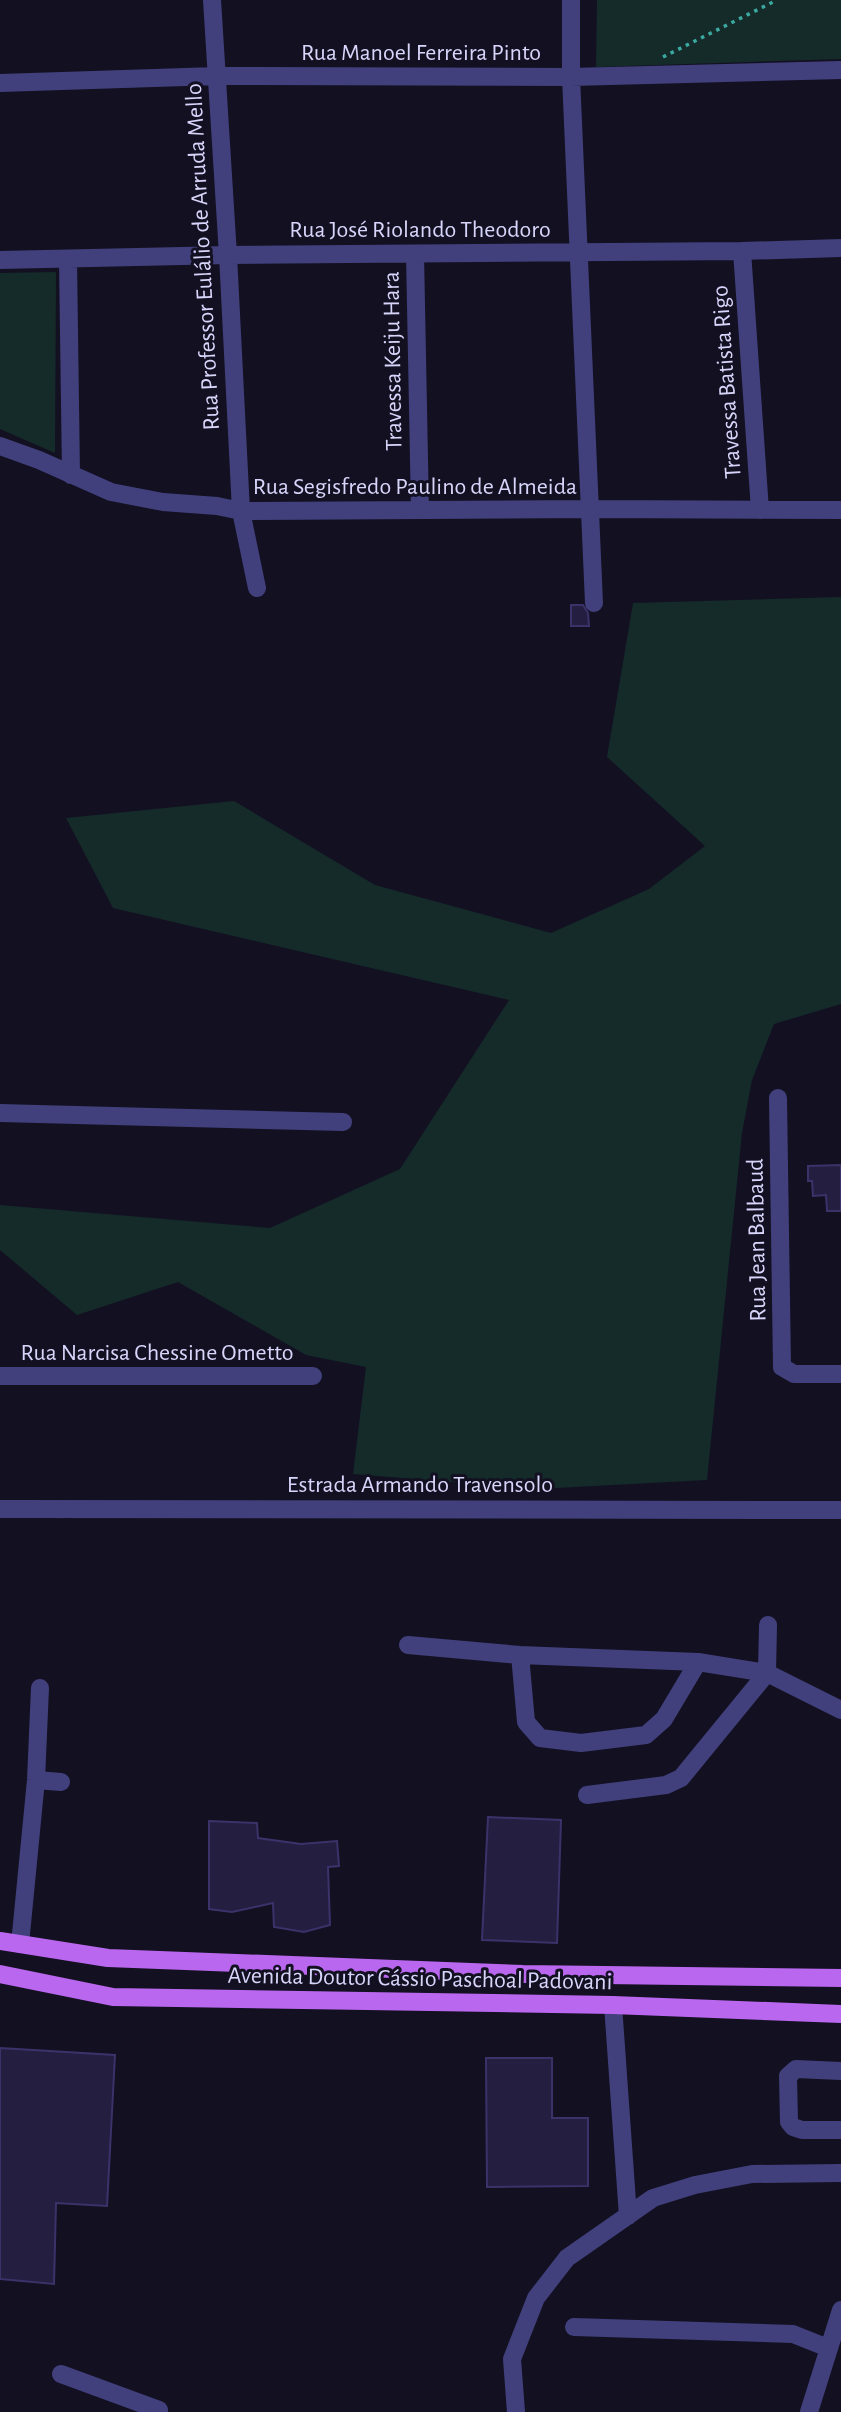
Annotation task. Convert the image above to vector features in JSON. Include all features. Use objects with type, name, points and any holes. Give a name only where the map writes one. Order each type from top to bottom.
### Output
[{"type":"main road","name":"Avenida Doutor Cássio Paschoal Padovani","points":[[0,1941],[108,1958],[523,1974],[841,1979]]},
{"type":"main road","name":"Avenida Doutor Cássio Paschoal Padovani","points":[[0,1974],[113,1997],[613,2005],[841,2014]]},
{"type":"main road","points":[[613,2005],[612,1993],[618,1987],[676,1982],[692,1975]]},
{"type":"street","name":"Rua Professor Eulálio de Arruda Mello","points":[[212,0],[229,255],[241,511],[257,588]]},
{"type":"street","points":[[571,0],[571,77],[594,603]]},
{"type":"street","name":"Rua Manoel Ferreira Pinto","points":[[0,83],[216,76],[571,77],[841,70]]},
{"type":"street","name":"Rua José Riolando Theodoro","points":[[0,260],[841,248]]},
{"type":"street","name":"Travessa Batista Rigo","points":[[742,251],[760,510]]},
{"type":"street","name":"Travessa Keiju Hara","points":[[415,254],[420,510]]},
{"type":"street","points":[[68,260],[71,475]]},
{"type":"street","name":"Rua Segisfredo Paulino de Almeida","points":[[0,446],[111,492],[163,502],[217,506],[241,511],[841,510]]},
{"type":"street","name":"Rua Jean Balbaud","points":[[778,1098],[782,1367],[794,1374],[841,1374]]},
{"type":"street","points":[[0,1113],[342,1122]]},
{"type":"street","name":"Rua Narcisa Chessine Ometto","points":[[0,1376],[313,1376]]},
{"type":"street","name":"Estrada Armando Travensolo","points":[[0,1509],[841,1510]]},
{"type":"street","points":[[587,1795],[666,1785],[681,1778],[767,1673],[768,1625]]},
{"type":"street","points":[[408,1645],[520,1655],[698,1662],[767,1673],[841,1710]]},
{"type":"street","points":[[520,1655],[526,1722],[531,1731],[540,1738],[581,1743],[646,1735],[654,1730],[698,1662]]},
{"type":"street","points":[[20,1944],[36,1780],[40,1688]]},
{"type":"street","points":[[36,1780],[61,1782]]},
{"type":"street","points":[[613,2005],[628,2216]]},
{"type":"street","points":[[841,2071],[796,2068],[788,2076],[789,2122],[793,2127],[802,2130],[841,2130]]},
{"type":"street","points":[[516,2412],[512,2358],[536,2298],[567,2258],[653,2198],[695,2185],[752,2174],[841,2174]]},
{"type":"street","points":[[809,2412],[841,2310]]},
{"type":"street","points":[[573,2327],[793,2334],[828,2348]]},
{"type":"street","points":[[61,2374],[159,2410]]},
{"type":"path","points":[[628,74],[777,0]]},
{"type":"green space","points":[[597,0],[841,0],[841,59],[596,67]]},
{"type":"green space","points":[[56,272],[55,453],[0,429],[0,273]]},
{"type":"green space","points":[[841,597],[841,1004],[774,1024],[752,1080],[742,1133],[707,1480],[537,1489],[353,1474],[366,1367],[306,1355],[178,1282],[77,1315],[0,1250],[0,1205],[270,1228],[400,1169],[509,1000],[113,908],[66,818],[234,801],[375,885],[551,933],[649,889],[705,846],[607,757],[633,603]]},
{"type":"building","points":[[571,605],[583,605],[588,613],[589,626],[571,626]]},
{"type":"building","points":[[841,1165],[841,1211],[827,1211],[826,1195],[813,1196],[812,1181],[808,1181],[808,1166]]},
{"type":"building","points":[[488,1817],[561,1820],[557,1943],[482,1940]]},
{"type":"building","points":[[209,1821],[257,1823],[258,1838],[301,1844],[337,1841],[339,1866],[328,1867],[330,1925],[304,1932],[274,1927],[273,1903],[232,1912],[209,1909]]},
{"type":"building","points":[[0,2048],[115,2055],[107,2206],[56,2203],[54,2284],[0,2279]]},
{"type":"building","points":[[486,2058],[552,2058],[552,2118],[588,2118],[588,2186],[487,2187]]}]
